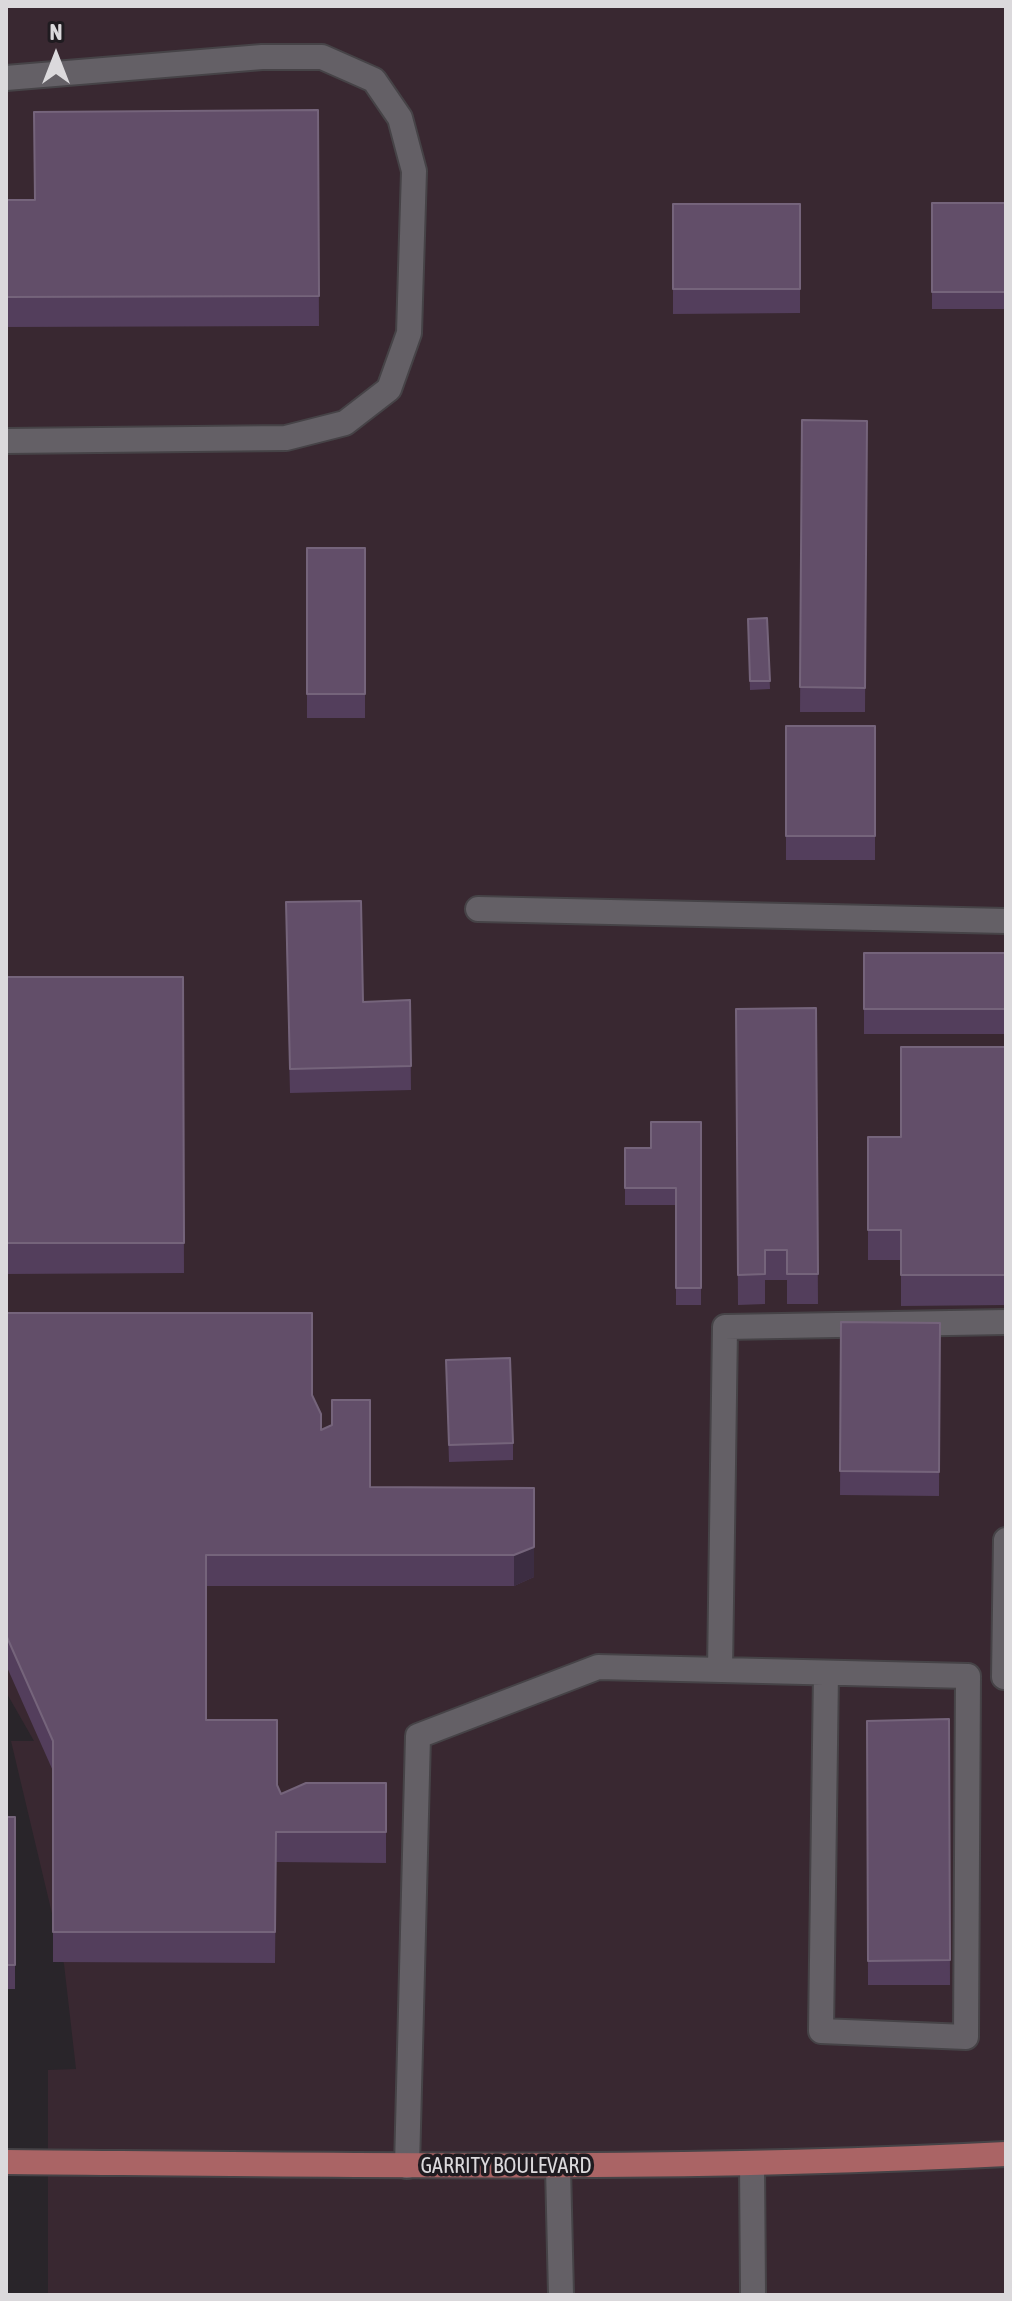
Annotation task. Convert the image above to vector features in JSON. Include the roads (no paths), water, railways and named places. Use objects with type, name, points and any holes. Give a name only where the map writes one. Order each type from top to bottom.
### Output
[{"type":"main road","name":"GARRITY BOULEVARD","points":[[6,2162],[558,2167],[1006,2154]]},
{"type":"lane","points":[[6,78],[262,57],[322,57],[374,80],[400,118],[414,171],[409,333],[389,389],[345,423],[286,438],[6,441]]},
{"type":"lane","points":[[478,909],[1006,921]]},
{"type":"lane","points":[[720,1670],[725,1327],[1006,1322]]},
{"type":"lane","points":[[407,2166],[418,1736],[598,1667],[1005,1677],[1006,1540]]},
{"type":"lane","points":[[826,1673],[821,2031],[966,2037],[968,1676]]},
{"type":"lane","points":[[752,2163],[753,2295]]},
{"type":"lane","points":[[558,2167],[561,2295]]}]
